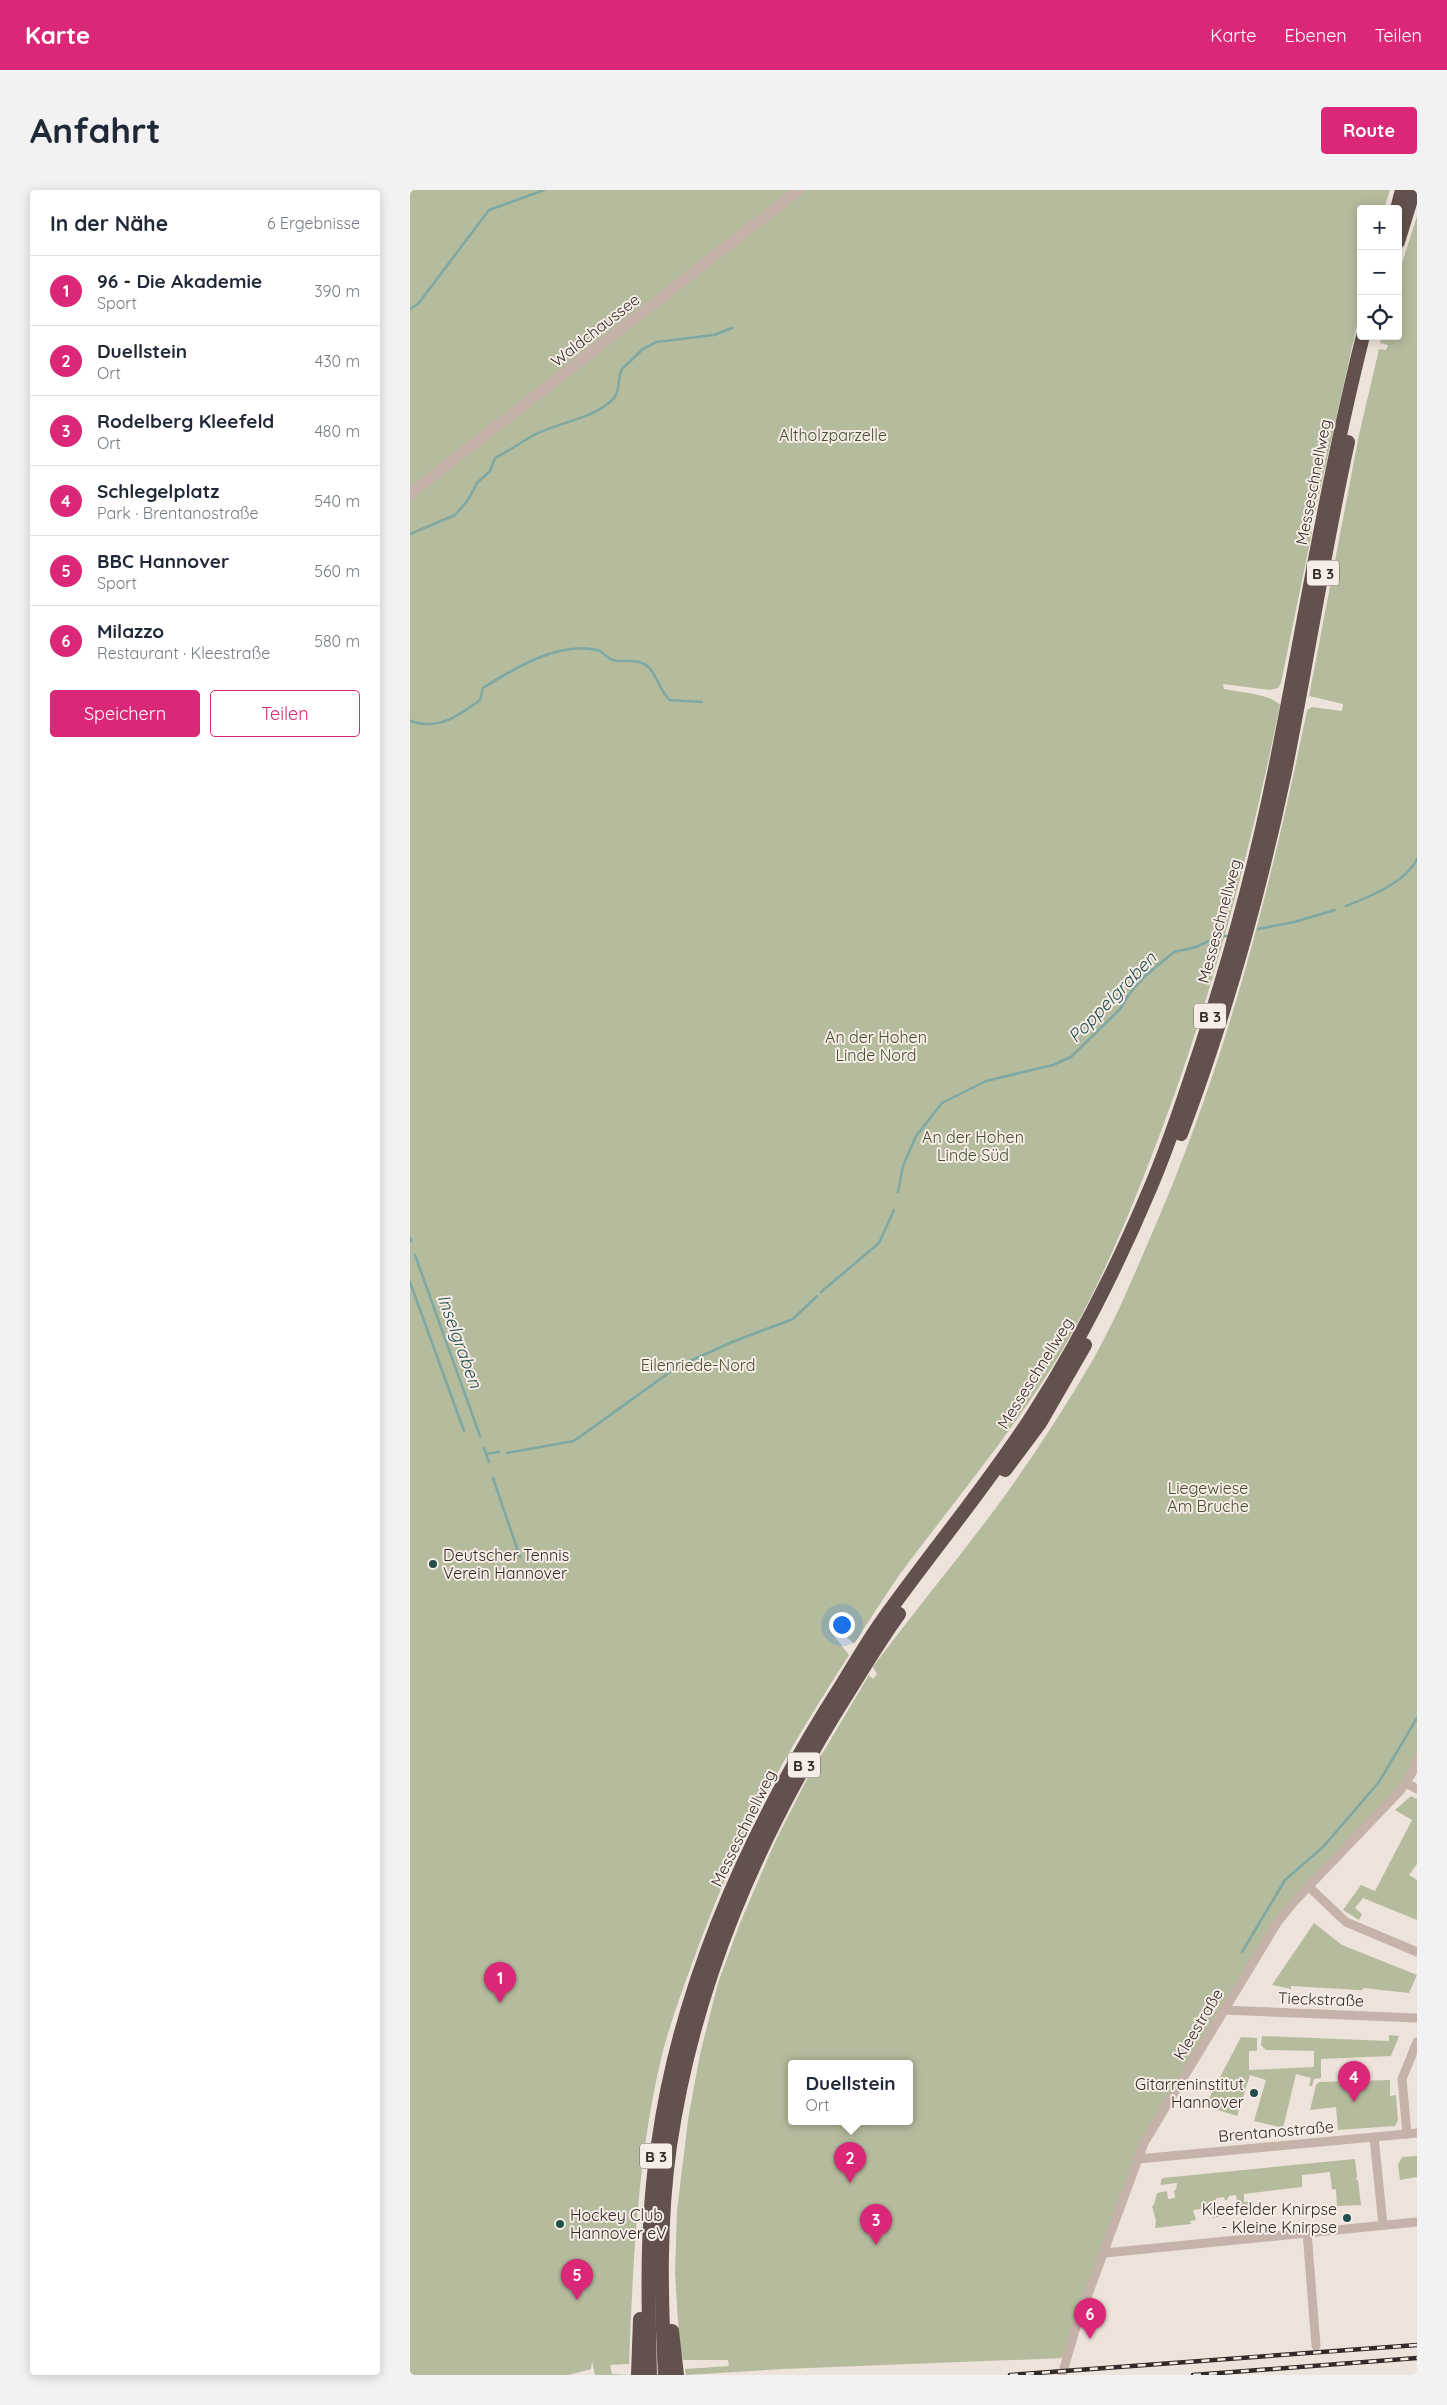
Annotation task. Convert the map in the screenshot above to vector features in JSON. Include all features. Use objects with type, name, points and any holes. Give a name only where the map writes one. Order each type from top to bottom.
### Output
[{"type":"highway","points":[[1398,205],[1402,190]]},
{"type":"highway","points":[[1402,229],[1414,190]]},
{"type":"highway","name":"Messeschnellweg","points":[[650,2375],[648,2286],[651,2198],[657,2146],[673,2062],[701,1968],[744,1861],[806,1740],[875,1632],[1031,1418],[1097,1306],[1152,1184],[1202,1044],[1239,919],[1257,848],[1274,771],[1335,458],[1362,340]]},
{"type":"highway","name":"Messeschnellweg","points":[[665,2375],[661,2295],[662,2238],[670,2147],[688,2056],[710,1972],[732,1913],[754,1864],[814,1746],[888,1629],[1040,1423],[1105,1310],[1135,1247],[1178,1143],[1230,987],[1269,840],[1284,773],[1345,459],[1371,340]]},
{"type":"highway","points":[[662,2238],[677,2375]]},
{"type":"highway","points":[[638,2375],[640,2320],[648,2286]]},
{"type":"street","name":"Waldchaussee","points":[[410,494],[799,190]]},
{"type":"street","name":"Kleestraße","points":[[1062,2375],[1077,2325],[1144,2143],[1277,1923],[1308,1886],[1406,1783],[1417,1757]]},
{"type":"street","points":[[1406,1783],[1417,1789]]},
{"type":"street","points":[[1308,1886],[1346,1922],[1417,1952]]},
{"type":"street","name":"Tieckstraße","points":[[1224,2010],[1417,2018]]},
{"type":"street","points":[[1412,2134],[1402,2079],[1417,2042]]},
{"type":"street","name":"Brentanostraße","points":[[1138,2159],[1412,2134]]},
{"type":"street","points":[[1374,2137],[1383,2225]]},
{"type":"street","points":[[1105,2253],[1417,2222]]},
{"type":"street","points":[[1307,2232],[1316,2346]]},
{"type":"green space","name":"Eilenriede-Nord","points":[[410,190],[1390,190],[1385,205],[1357,205],[1357,325],[1315,513],[1310,513],[1307,530],[1312,532],[1281,683],[1278,688],[1270,690],[1223,684],[1224,689],[1269,698],[1280,705],[1254,823],[1224,939],[1188,1055],[1128,1216],[1073,1332],[1023,1411],[900,1574],[854,1644],[838,1628],[832,1633],[849,1655],[773,1781],[727,1875],[677,2006],[663,2051],[655,2089],[642,2167],[638,2206],[629,2364],[610,2365],[612,2374],[630,2375],[595,2375],[592,2361],[591,2369],[568,2375],[410,2375]]},
{"type":"green space","name":"Liegewiese Am Bruche","points":[[1417,216],[1417,1757],[1412,1773],[1292,1904],[1144,2143],[1066,2358],[783,2369],[686,2375],[685,2369],[729,2366],[728,2360],[683,2360],[680,2352],[675,2273],[677,2211],[688,2120],[700,2054],[718,1983],[740,1923],[775,1842],[806,1781],[869,1675],[873,1679],[877,1674],[873,1667],[1011,1488],[1080,1381],[1122,1301],[1177,1174],[1223,1044],[1243,978],[1293,778],[1307,710],[1312,707],[1342,711],[1343,704],[1309,696],[1359,435],[1379,349],[1386,350],[1388,345],[1380,343],[1381,340],[1402,340],[1402,263]]},
{"type":"green space","points":[[1411,1796],[1417,1799],[1417,1864],[1409,1875],[1417,1880],[1417,1920],[1363,1898],[1355,1908],[1362,1914],[1359,1920],[1343,1910],[1361,1885],[1375,1891],[1412,1820],[1395,1810]]},
{"type":"green space","points":[[1314,1923],[1342,1945],[1417,1975],[1409,1993],[1363,1988],[1363,1990],[1358,1990],[1291,1986],[1291,1989],[1272,1985]]},
{"type":"green space","points":[[1389,2035],[1399,2036],[1391,2056],[1321,2059],[1321,2078],[1314,2079],[1312,2086],[1309,2086],[1311,2078],[1296,2074],[1283,2128],[1254,2121],[1266,2080],[1250,2075],[1237,2116],[1205,2106],[1241,2037],[1257,2038],[1257,2051],[1249,2051],[1249,2070],[1314,2067],[1314,2051],[1266,2050],[1261,2045],[1262,2036],[1389,2041]]},
{"type":"green space","points":[[1390,2080],[1390,2096],[1396,2095],[1398,2120],[1395,2126],[1338,2130],[1336,2107],[1310,2110],[1316,2085],[1319,2082]]},
{"type":"green space","points":[[1417,2156],[1417,2177],[1400,2180],[1398,2165],[1402,2157]]},
{"type":"green space","points":[[1355,2159],[1356,2180],[1358,2180],[1361,2205],[1337,2206],[1336,2189],[1332,2190],[1330,2172],[1302,2175],[1302,2187],[1244,2194],[1244,2202],[1253,2201],[1254,2211],[1212,2218],[1209,2208],[1193,2210],[1196,2220],[1190,2221],[1191,2224],[1155,2228],[1156,2221],[1152,2206],[1154,2205],[1157,2193],[1167,2191],[1168,2199],[1175,2198],[1174,2190],[1176,2190],[1177,2183],[1160,2185],[1162,2178]],"holes":[[[1236,2195],[1238,2208],[1217,2211],[1216,2198],[1224,2197],[1227,2200],[1229,2196]]]},
{"type":"waterway","points":[[410,309],[418,304],[489,210],[544,190]]},
{"type":"waterway","points":[[410,534],[455,515],[468,500],[477,483],[490,471],[495,458],[534,435],[584,417],[611,401],[617,394],[622,369],[643,349],[656,342],[714,335],[732,328]]},
{"type":"waterway","points":[[410,721],[430,724],[447,720],[480,700],[483,688],[522,665],[552,653],[582,648],[599,651],[613,660],[635,661],[646,665],[670,700],[702,702]]},
{"type":"waterway","name":"Poppelgraben","points":[[1346,906],[1386,888],[1404,875],[1417,859]]},
{"type":"waterway","name":"Poppelgraben","points":[[1258,929],[1294,922],[1335,910]]},
{"type":"waterway","name":"Poppelgraben","points":[[898,1192],[903,1166],[916,1136],[942,1103],[986,1081],[1053,1065],[1071,1057],[1120,1009],[1130,993],[1145,976],[1174,952],[1196,947],[1217,937],[1227,936]]},
{"type":"waterway","name":"Poppelgraben","points":[[821,1292],[879,1243],[894,1210]]},
{"type":"waterway","name":"Inselgraben","points":[[415,1255],[480,1436]]},
{"type":"waterway","points":[[410,1282],[464,1431]]},
{"type":"waterway","name":"Poppelgraben","points":[[507,1453],[574,1441],[677,1367],[732,1342],[793,1319],[817,1296]]},
{"type":"waterway","name":"Inselgraben","points":[[484,1448],[489,1462]]},
{"type":"waterway","name":"Poppelgraben","points":[[486,1454],[499,1452]]},
{"type":"waterway","points":[[493,1478],[520,1557]]},
{"type":"waterway","points":[[1242,1952],[1285,1880],[1323,1847],[1379,1782],[1417,1718]]},
{"type":"railway","points":[[1010,2375],[1417,2345]]},
{"type":"railway","points":[[1193,2375],[1417,2358]]},
{"type":"place","name":"Deutscher Tennis Verein Hannover","points":[[433,1564]]},
{"type":"place","name":"96 - Die Akademie","points":[[500,2003]]},
{"type":"place","name":"Gitarreninstitut Hannover","points":[[1254,2093]]},
{"type":"place","name":"Schlegelplatz","points":[[1354,2102]]},
{"type":"place","name":"Duellstein","points":[[850,2183]]},
{"type":"place","name":"Kleefelder Knirpse - Kleine Knirpse","points":[[1347,2218]]},
{"type":"place","name":"Hockey Club Hannover eV","points":[[560,2224]]},
{"type":"place","name":"Rodelberg Kleefeld","points":[[876,2245]]},
{"type":"place","name":"BBC Hannover","points":[[577,2300]]},
{"type":"place","name":"Milazzo","points":[[1090,2339]]},
{"type":"park label","name":"Altholzparzelle","points":[[833,435]]},
{"type":"park label","name":"An der Hohen Linde Nord","points":[[876,1046]]},
{"type":"park label","name":"An der Hohen Linde Süd","points":[[973,1146]]}]
